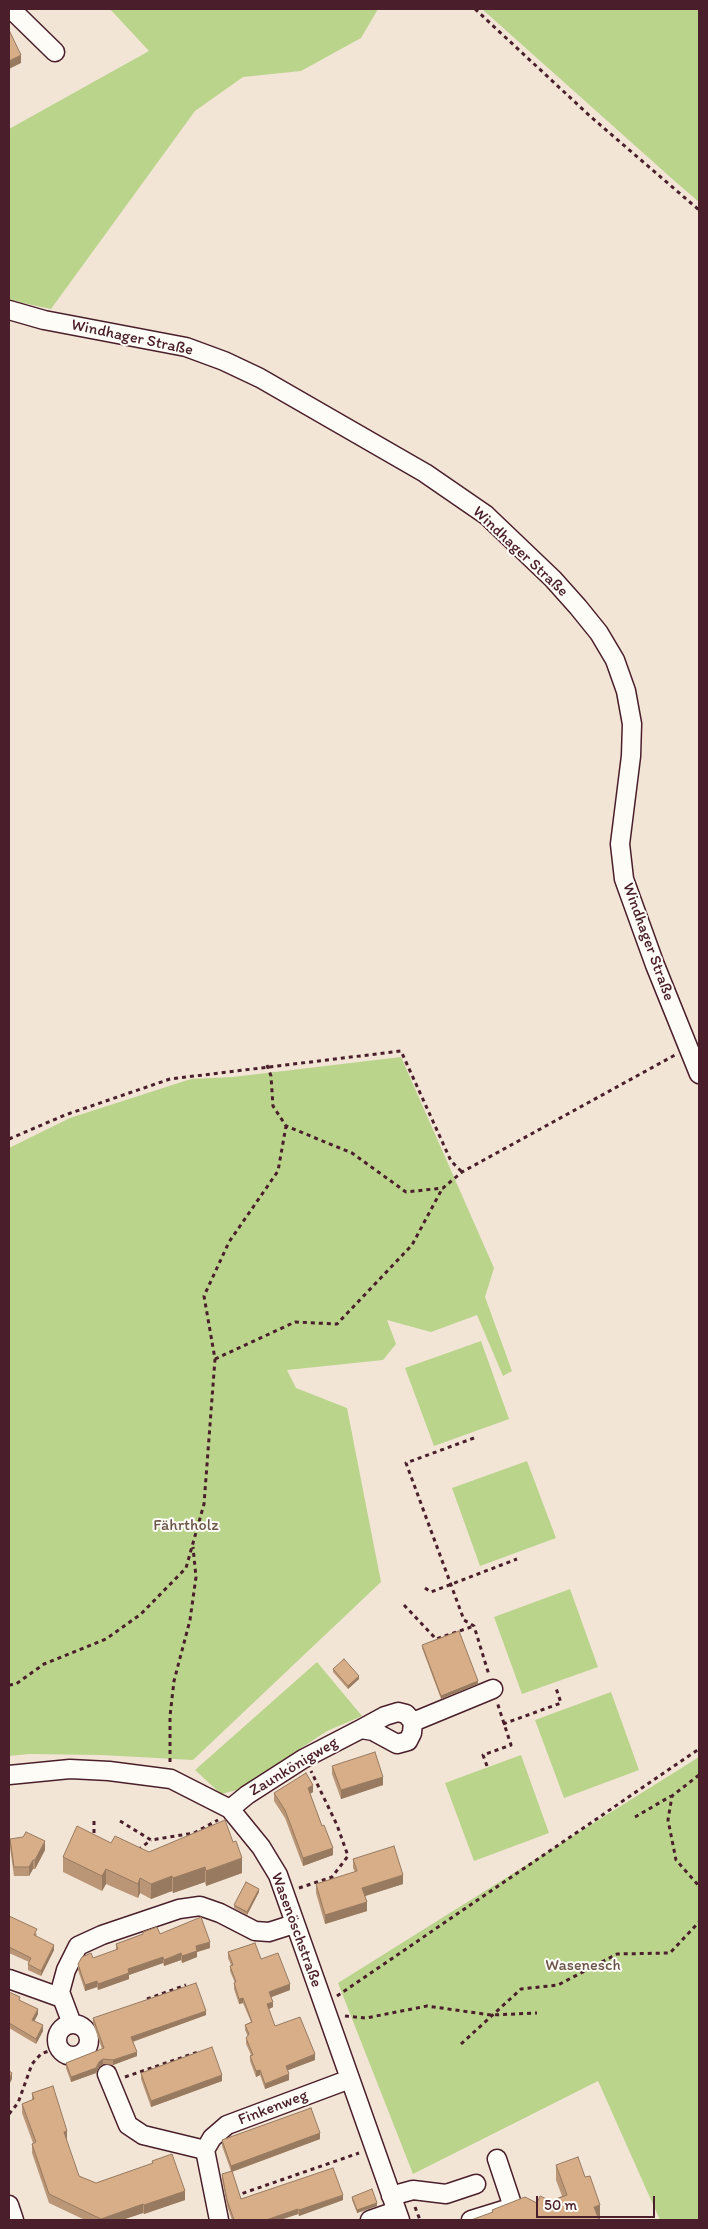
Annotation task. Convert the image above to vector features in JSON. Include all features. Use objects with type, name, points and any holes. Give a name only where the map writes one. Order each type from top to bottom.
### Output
[{"type":"street","points":[[11,9],[55,52]]},
{"type":"street","name":"Windhager Straße","points":[[9,310],[44,320],[186,346],[260,378],[416,468],[478,510],[559,586],[600,633],[615,660],[626,691],[632,732],[632,756],[620,844],[624,879],[655,965],[699,1074]]},
{"type":"street","points":[[361,1728],[373,1731],[398,1744],[408,1740],[412,1733],[413,1722],[494,1689]]},
{"type":"street","name":"Zaunkönigweg","points":[[230,1809],[247,1795],[303,1759],[385,1716],[398,1712],[406,1714],[413,1722]]},
{"type":"street","name":"Wasenöschstraße","points":[[9,1775],[70,1769],[109,1771],[171,1779],[230,1809],[261,1847],[278,1875],[396,2209]]},
{"type":"street","points":[[72,2024],[60,1992],[66,1970],[78,1946],[102,1934],[179,1909],[200,1906],[220,1913],[255,1930],[268,1932],[294,1924]]},
{"type":"street","points":[[9,1979],[62,1998]]},
{"type":"street","points":[[72,2024],[84,2027],[89,2038],[88,2044],[81,2054],[75,2055],[63,2052],[59,2047],[58,2035],[61,2029],[72,2024]]},
{"type":"street","points":[[108,2078],[128,2125],[143,2135],[205,2150],[215,2215]]},
{"type":"street","name":"Finkenweg","points":[[205,2150],[212,2138],[227,2125],[350,2079]]},
{"type":"street","points":[[471,2220],[513,2207],[497,2159]]},
{"type":"street","points":[[370,2220],[396,2209],[413,2190],[446,2194],[476,2184]]},
{"type":"street","points":[[9,2206],[14,2220]]},
{"type":"path","points":[[475,9],[591,117],[699,210]]},
{"type":"path","points":[[215,1359],[295,1322],[337,1324],[412,1245],[443,1188],[462,1172],[688,1048]]},
{"type":"path","points":[[9,1139],[65,1115],[170,1079],[267,1065],[401,1050],[451,1161],[462,1172]]},
{"type":"path","points":[[267,1065],[271,1076],[273,1106],[286,1126],[352,1153],[406,1192],[443,1188]]},
{"type":"path","points":[[9,1685],[16,1684],[44,1664],[106,1639],[142,1614],[186,1568],[204,1504],[215,1359],[204,1296],[229,1242],[278,1171],[286,1126]]},
{"type":"path","points":[[474,1438],[406,1464],[464,1620],[474,1626],[511,1745],[483,1755],[487,1766]]},
{"type":"path","points":[[170,1762],[170,1716],[174,1682],[190,1620],[196,1577],[193,1543]]},
{"type":"path","points":[[425,1588],[431,1592],[517,1559]]},
{"type":"path","points":[[404,1605],[436,1639],[474,1626]]},
{"type":"path","points":[[503,1724],[561,1703],[556,1688]]},
{"type":"path","points":[[325,2009],[699,1749]]},
{"type":"path","points":[[284,1893],[332,1877],[348,1856],[337,1825],[317,1780],[303,1759]]},
{"type":"path","points":[[635,1817],[672,1796],[699,1775]]},
{"type":"path","points":[[672,1796],[668,1820],[676,1860],[699,1886]]},
{"type":"path","points":[[130,1848],[139,1850],[151,1840],[194,1833],[216,1821],[230,1809]]},
{"type":"path","points":[[94,1821],[94,1841]]},
{"type":"path","points":[[120,1822],[151,1840]]},
{"type":"path","points":[[461,2044],[521,1989],[558,1985],[617,1954],[670,1953],[699,1922]]},
{"type":"path","points":[[141,2002],[186,1985]]},
{"type":"path","points":[[325,2009],[366,2018],[427,2006],[491,2015],[537,2014]]},
{"type":"path","points":[[9,2114],[18,2103],[32,2064],[41,2054],[59,2047]]},
{"type":"path","points":[[108,2078],[198,2052]]},
{"type":"path","points":[[215,2215],[374,2148]]},
{"type":"green space","points":[[110,9],[378,9],[361,38],[301,71],[243,77],[195,111],[51,309],[9,300],[9,129],[149,51]]},
{"type":"green space","points":[[482,9],[699,9],[699,202],[678,184]]},
{"type":"green space","name":"Fährtholz","points":[[401,1057],[494,1268],[485,1297],[512,1371],[503,1376],[477,1315],[431,1332],[387,1320],[396,1344],[383,1360],[287,1370],[296,1388],[347,1408],[381,1582],[193,1760],[101,1755],[29,1754],[9,1756],[9,1148],[70,1118],[191,1079],[233,1077]]},
{"type":"green space","points":[[481,1341],[509,1419],[434,1446],[405,1368]]},
{"type":"green space","points":[[527,1461],[556,1538],[480,1566],[452,1488]]},
{"type":"green space","points":[[570,1589],[598,1667],[522,1694],[494,1617]]},
{"type":"green space","points":[[317,1662],[362,1716],[327,1731],[260,1777],[237,1790],[221,1794],[195,1770]]},
{"type":"green space","points":[[611,1692],[639,1770],[564,1798],[535,1720]]},
{"type":"green space","points":[[521,1755],[549,1833],[474,1861],[445,1783]]},
{"type":"green space","name":"Wasenesch","points":[[699,1757],[699,2220],[660,2220],[598,2081],[413,2174],[338,1983]]},
{"type":"building","points":[[9,30],[21,55],[9,61]]},
{"type":"building","points":[[459,1631],[478,1681],[441,1696],[422,1645]]},
{"type":"building","points":[[344,1659],[359,1676],[348,1686],[333,1669]]},
{"type":"building","points":[[375,1752],[383,1777],[341,1790],[332,1766]]},
{"type":"building","points":[[306,1773],[313,1785],[308,1788],[322,1826],[324,1825],[333,1848],[303,1858],[285,1810],[274,1793]]},
{"type":"building","points":[[225,1820],[233,1842],[236,1841],[242,1858],[206,1871],[205,1867],[151,1884],[140,1878],[138,1884],[106,1869],[102,1876],[63,1857],[77,1826],[111,1843],[115,1836],[149,1852]]},
{"type":"building","points":[[26,1832],[45,1841],[29,1867],[14,1867],[10,1839],[23,1837]]},
{"type":"building","points":[[394,1846],[403,1875],[362,1888],[367,1902],[325,1915],[316,1884],[357,1871],[353,1859]]},
{"type":"building","points":[[246,1882],[259,1889],[247,1912],[234,1905]]},
{"type":"building","points":[[9,1916],[37,1929],[34,1935],[54,1945],[41,1971],[28,1964],[31,1958],[9,1947]]},
{"type":"building","points":[[201,1917],[210,1942],[196,1946],[197,1951],[182,1956],[181,1953],[164,1960],[163,1957],[128,1969],[129,1973],[98,1984],[97,1981],[85,1985],[78,1964],[82,1957],[91,1953],[93,1958],[118,1949],[116,1944],[157,1927],[160,1934]]},
{"type":"building","points":[[255,1943],[261,1959],[278,1953],[290,1984],[269,1992],[273,2002],[267,2004],[275,2026],[300,2017],[315,2054],[286,2066],[289,2074],[265,2084],[260,2070],[256,2071],[250,2056],[253,2055],[246,2038],[249,2034],[245,2025],[252,2022],[243,1998],[239,1999],[234,1983],[236,1982],[230,1966],[233,1965],[228,1952]]},
{"type":"building","points":[[196,1983],[206,2011],[131,2037],[137,2052],[113,2060],[103,2059],[96,2068],[71,2077],[66,2063],[104,2048],[93,2018]]},
{"type":"building","points":[[9,1992],[20,1997],[19,2000],[38,2009],[32,2020],[43,2025],[36,2039],[9,2023]]},
{"type":"building","points":[[212,2047],[222,2075],[151,2101],[141,2073]]},
{"type":"building","points":[[53,2086],[67,2131],[64,2132],[79,2176],[96,2183],[153,2163],[152,2161],[172,2154],[185,2191],[101,2219],[49,2194],[32,2144],[36,2142],[22,2104],[34,2099],[32,2093]]},
{"type":"building","points":[[311,2108],[320,2133],[231,2166],[222,2140]]},
{"type":"building","points":[[578,2157],[585,2177],[590,2176],[600,2205],[594,2207],[599,2220],[471,2220],[525,2197],[537,2203],[540,2196],[551,2201],[567,2195],[556,2165]]},
{"type":"building","points":[[333,2168],[343,2195],[266,2220],[234,2220],[227,2200],[222,2174],[232,2171],[241,2199]]},
{"type":"building","points":[[372,2189],[377,2203],[357,2210],[352,2197]]}]
